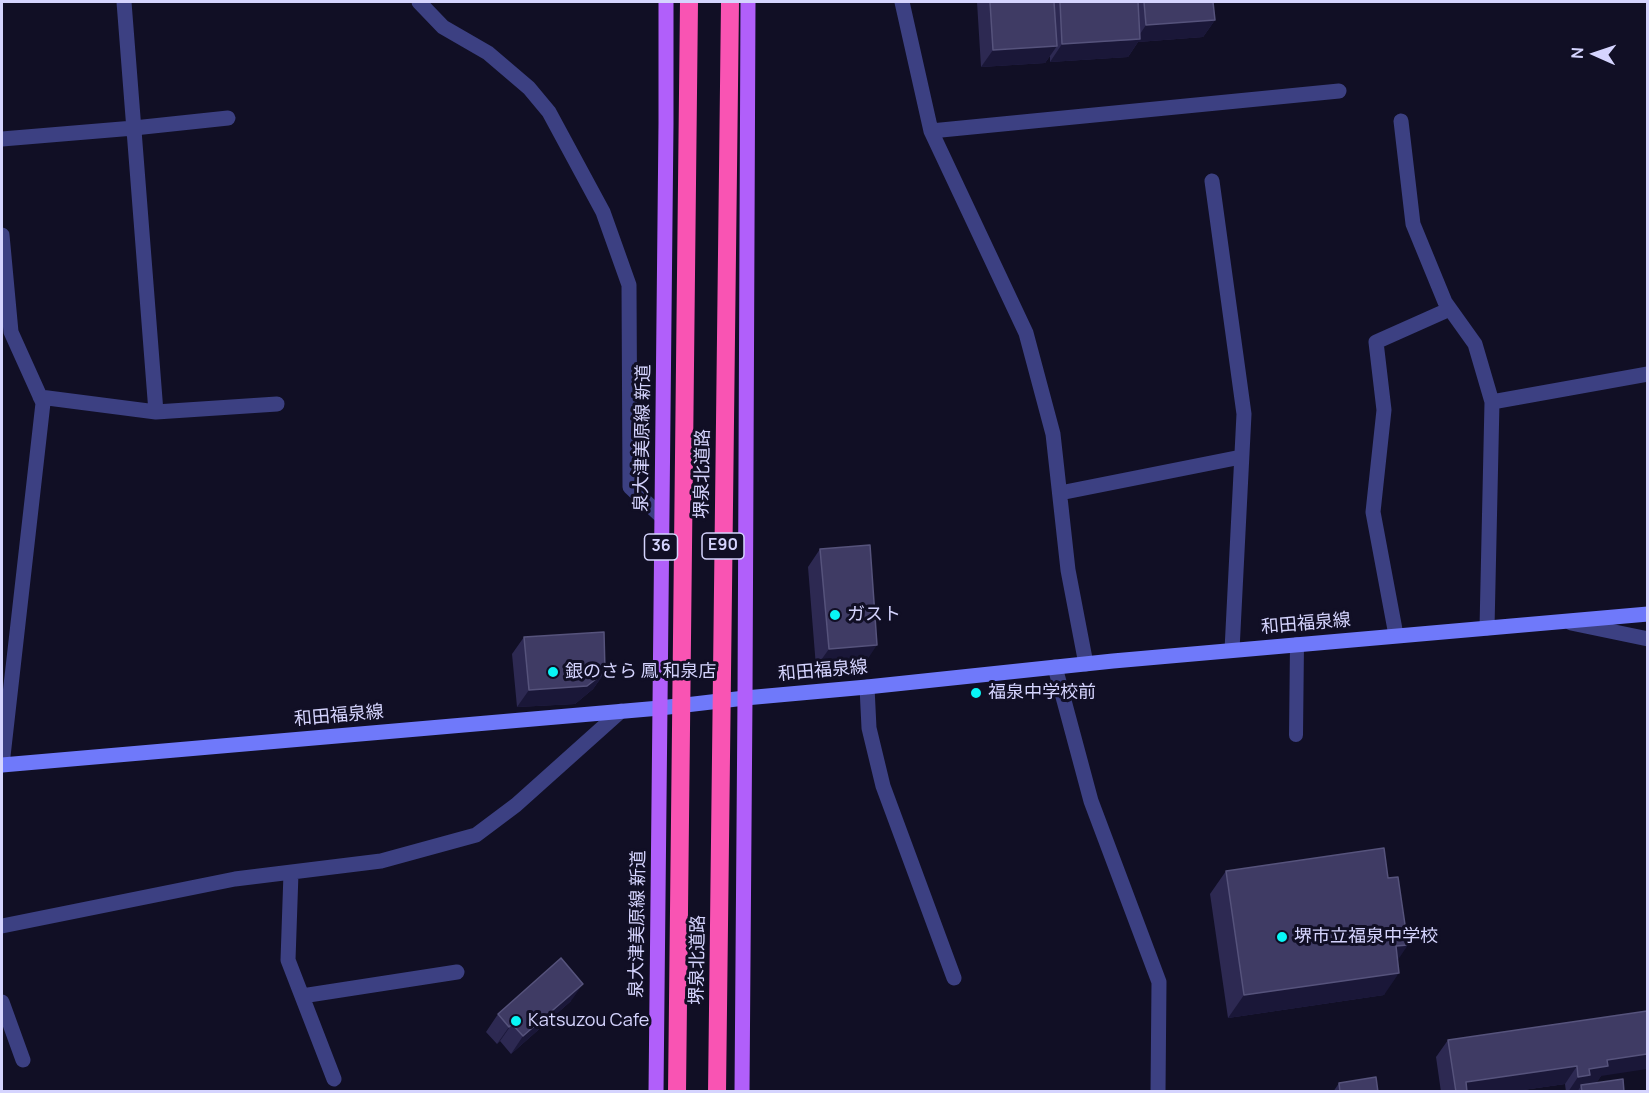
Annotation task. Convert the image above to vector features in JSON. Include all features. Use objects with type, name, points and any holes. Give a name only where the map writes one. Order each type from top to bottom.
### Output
[{"type":"highway","name":"堺泉北道路","points":[[677,1092],[689,2]]},
{"type":"highway","name":"堺泉北道路","points":[[717,1092],[730,2]]},
{"type":"main road","name":"泉大津美原線 新道","points":[[656,1092],[666,2]]},
{"type":"main road","points":[[742,1092],[748,2]]},
{"type":"main road","name":"和田福泉線","points":[[2,765],[660,708],[1232,650],[1647,614]]},
{"type":"street","points":[[124,2],[156,412]]},
{"type":"street","points":[[419,2],[443,27],[488,52],[529,88],[549,112],[603,212],[629,285],[630,487],[661,516]]},
{"type":"street","points":[[902,2],[931,131],[1026,333],[1053,434],[1068,570],[1086,664]]},
{"type":"street","points":[[931,131],[1339,91]]},
{"type":"street","points":[[2,139],[228,118]]},
{"type":"street","points":[[1401,121],[1413,224],[1445,302],[1475,345],[1492,402],[1486,628]]},
{"type":"street","points":[[1212,181],[1244,414],[1232,650]]},
{"type":"street","points":[[2,235],[6,333],[43,403],[2,765]]},
{"type":"street","points":[[1396,635],[1373,512],[1384,410],[1376,342],[1450,309]]},
{"type":"street","points":[[1492,402],[1647,374]]},
{"type":"street","points":[[40,397],[156,412],[277,404]]},
{"type":"street","points":[[1060,493],[1241,457]]},
{"type":"street","points":[[1562,621],[1647,639]]},
{"type":"street","points":[[1055,667],[1091,801],[1159,982],[1158,1092]]},
{"type":"street","points":[[867,687],[869,728],[883,786],[954,978]]},
{"type":"street","points":[[2,926],[235,879],[381,861],[476,835],[516,805],[621,711]]},
{"type":"street","points":[[291,873],[288,960],[334,1079]]},
{"type":"street","points":[[302,996],[457,972]]},
{"type":"street","points":[[2,1002],[23,1060]]},
{"type":"lane","points":[[1296,644],[1296,735]]},
{"type":"building","points":[[990,2],[1054,2],[1057,46],[993,50]]},
{"type":"building","points":[[1060,2],[1138,2],[1140,39],[1062,44]]},
{"type":"building","points":[[1144,2],[1213,2],[1215,20],[1146,25]]},
{"type":"building","points":[[870,545],[877,645],[829,649],[820,549]]},
{"type":"building","points":[[604,632],[605,672],[587,686],[529,690],[524,637]]},
{"type":"building","points":[[1384,848],[1388,878],[1398,877],[1408,945],[1396,946],[1399,973],[1244,995],[1226,871]]},
{"type":"building","points":[[561,958],[583,984],[523,1036],[512,1024],[509,1027],[498,1014]]},
{"type":"building","points":[[1647,1011],[1647,1054],[1607,1060],[1608,1066],[1589,1069],[1590,1075],[1578,1077],[1577,1066],[1466,1082],[1467,1092],[1456,1092],[1448,1040]]},
{"type":"building","points":[[1376,1077],[1378,1092],[1340,1092],[1339,1083]]},
{"type":"building","points":[[1623,1079],[1624,1092],[1582,1092],[1581,1085]]},
{"type":"place","name":"ガスト","points":[[835,615]]},
{"type":"place","name":"銀のさら 鳳 和泉店","points":[[553,672]]},
{"type":"place","name":"福泉中学校前","points":[[976,693]]},
{"type":"place","name":"堺市立福泉中学校","points":[[1282,937]]},
{"type":"place","name":"Katsuzou Cafe","points":[[516,1021]]}]
